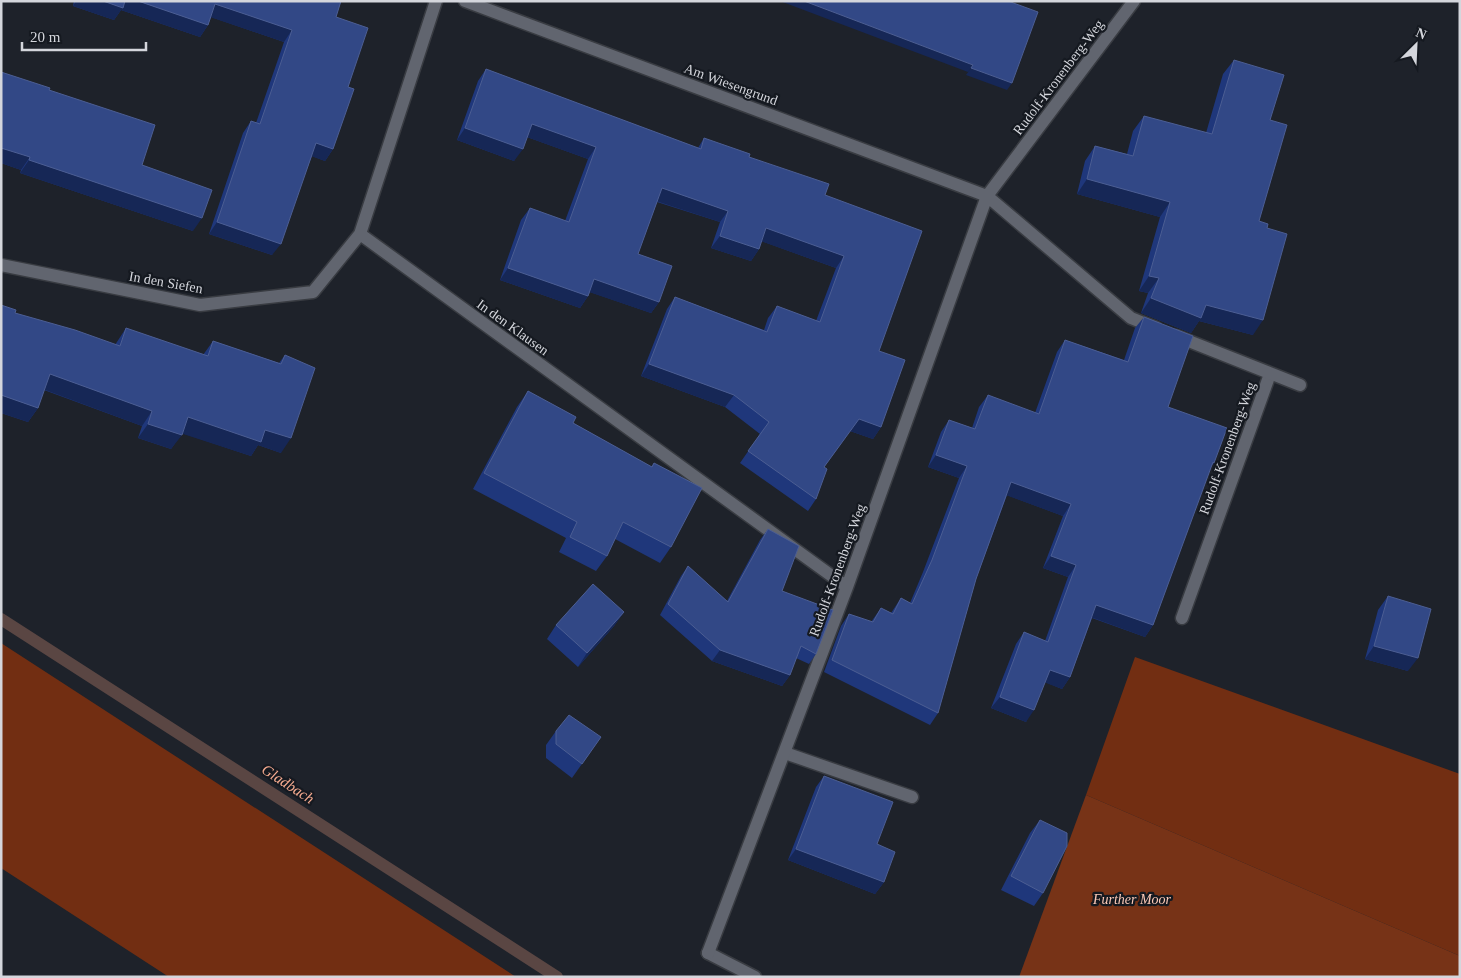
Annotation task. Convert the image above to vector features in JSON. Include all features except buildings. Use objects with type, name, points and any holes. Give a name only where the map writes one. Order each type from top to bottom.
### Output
[{"type":"street","points":[[360,234],[436,1]]},
{"type":"street","name":"Am Wiesengrund","points":[[465,1],[987,196]]},
{"type":"street","name":"Rudolf-Kronenberg-Weg","points":[[755,977],[708,953],[847,587],[987,196],[1134,1]]},
{"type":"street","name":"Rudolf-Kronenberg-Weg","points":[[987,196],[1131,318],[1270,374],[1300,384]]},
{"type":"street","name":"In den Siefen","points":[[1,265],[200,305],[313,292],[360,234]]},
{"type":"street","name":"In den Klausen","points":[[360,234],[847,587]]},
{"type":"street","name":"Rudolf-Kronenberg-Weg","points":[[1182,618],[1270,374]]},
{"type":"street","points":[[785,753],[912,797]]},
{"type":"shaded area","points":[[1,643],[516,977],[169,977],[1,868]]},
{"type":"shaded area","points":[[1135,657],[1460,774],[1460,956],[1086,795]]},
{"type":"green space","name":"Further Moor","points":[[1086,795],[1460,956],[1460,977],[1019,977]]},
{"type":"waterway","name":"Gladbach","points":[[1,619],[557,977]]}]
